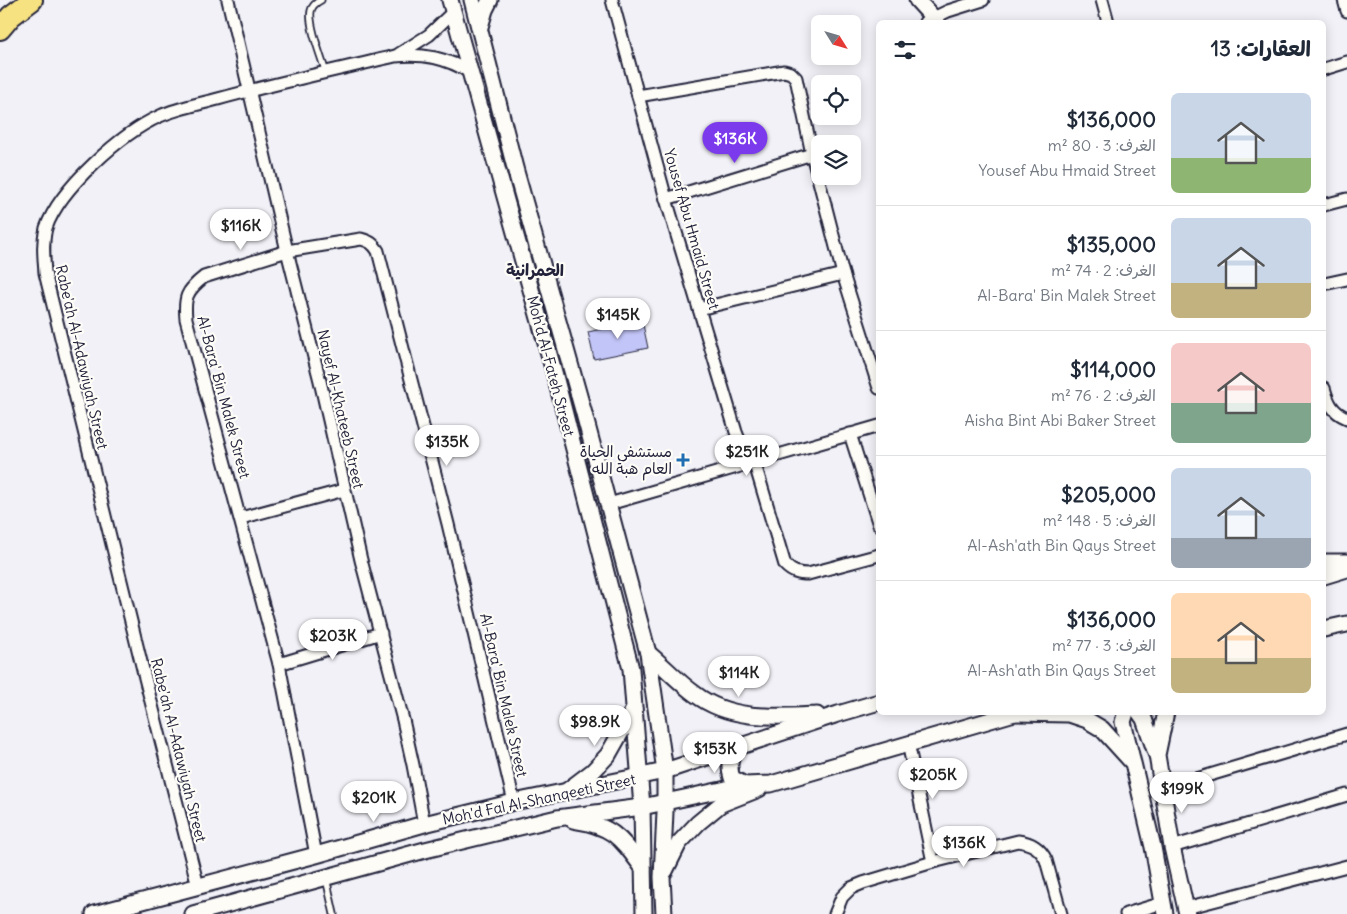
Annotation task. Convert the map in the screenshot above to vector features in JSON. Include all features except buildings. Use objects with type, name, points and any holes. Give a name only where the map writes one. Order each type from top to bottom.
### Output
[{"type":"highway","points":[[9,15],[32,0]]},
{"type":"main road","name":"Moh'd Al-Fateh Street","points":[[472,0],[515,168],[609,504],[648,653],[664,772],[666,801],[662,877],[664,914]]},
{"type":"main road","points":[[480,29],[490,0]]},
{"type":"main road","points":[[918,0],[931,20]]},
{"type":"main road","name":"Moh'd Al-Fateh Street","points":[[452,6],[551,363],[631,669],[641,777],[644,914]]},
{"type":"main road","points":[[1326,562],[1347,562]]},
{"type":"main road","points":[[1326,575],[1347,569]]},
{"type":"main road","points":[[1326,629],[1347,624]]},
{"type":"main road","points":[[648,653],[695,694],[715,706],[736,713],[769,718],[838,714],[876,703]]},
{"type":"main road","points":[[565,792],[593,771],[608,755],[634,709]]},
{"type":"main road","name":"Moh'd Fal Al-Shanqeeti Street","points":[[94,914],[424,824],[514,802],[664,772],[838,714]]},
{"type":"main road","points":[[662,877],[679,844],[698,822],[722,804],[771,784],[1010,715]]},
{"type":"main road","points":[[1072,715],[1087,720],[1102,729],[1133,763]]},
{"type":"main road","points":[[1125,715],[1123,722],[1153,847],[1164,909]]},
{"type":"main road","points":[[1141,715],[1157,755],[1172,847],[1187,911]]},
{"type":"main road","points":[[1157,755],[1165,715]]},
{"type":"main road","points":[[736,748],[732,755],[729,770],[732,778],[746,785]]},
{"type":"main road","name":"Moh'd Fal Al-Shanqeeti Street","points":[[197,914],[425,850],[557,818],[642,807],[746,785],[771,784]]},
{"type":"main road","points":[[557,818],[593,823],[613,833],[628,848],[643,868]]},
{"type":"street","name":"Nayef Al-Khateeb Street","points":[[228,0],[287,251],[320,381],[344,490],[410,747],[424,824]]},
{"type":"street","name":"Yousef Abu Hmaid Street","points":[[612,0],[666,199],[736,432],[742,447],[754,461],[785,564],[792,571],[799,574],[808,574],[876,556]]},
{"type":"street","points":[[934,20],[948,11],[983,0]]},
{"type":"street","points":[[1102,0],[1107,20]]},
{"type":"street","points":[[1344,0],[1347,11]]},
{"type":"street","name":"Rabe'ah Al-Adawiyah Street","points":[[395,56],[429,36],[452,6]]},
{"type":"street","name":"Rabe'ah Al-Adawiyah Street","points":[[198,886],[45,273],[43,249],[46,228],[55,210],[80,177],[140,126],[161,115],[249,91],[395,56],[411,54],[443,58],[458,64],[471,73]]},
{"type":"street","points":[[1326,68],[1347,62]]},
{"type":"street","points":[[638,96],[784,71],[792,73],[796,78],[811,149]]},
{"type":"street","points":[[666,199],[811,154]]},
{"type":"street","points":[[820,185],[843,274],[876,378]]},
{"type":"street","points":[[1326,204],[1347,199]]},
{"type":"street","name":"Al-Bara' Bin Malek Street","points":[[316,855],[278,664],[241,518],[186,319],[185,304],[187,294],[193,285],[204,277],[287,251],[361,238],[368,240],[378,251],[448,524],[514,802]]},
{"type":"street","points":[[699,309],[843,274]]},
{"type":"street","points":[[1326,284],[1347,279]]},
{"type":"street","points":[[1326,393],[1332,408],[1338,414],[1347,418]]},
{"type":"street","points":[[609,504],[876,427]]},
{"type":"street","points":[[850,434],[876,516]]},
{"type":"street","points":[[241,518],[344,490]]},
{"type":"street","points":[[278,664],[381,633]]},
{"type":"street","points":[[1163,789],[1347,734]]},
{"type":"street","points":[[908,743],[933,862]]},
{"type":"street","points":[[1172,847],[1347,795]]},
{"type":"street","points":[[834,914],[842,897],[851,888],[863,883],[933,862],[1018,841],[1027,842],[1042,852],[1061,914]]},
{"type":"street","points":[[1187,911],[1347,866]]},
{"type":"street","points":[[1126,914],[1164,909]]},
{"type":"lane","points":[[322,0],[315,4],[311,11],[313,30],[326,73]]},
{"type":"lane","points":[[326,878],[334,914]]},
{"type":"place","name":"مستشفى الحياة العام هبة الله","points":[[683,460]]},
{"type":"district","name":"الحمرانية","points":[[535,270]]}]
